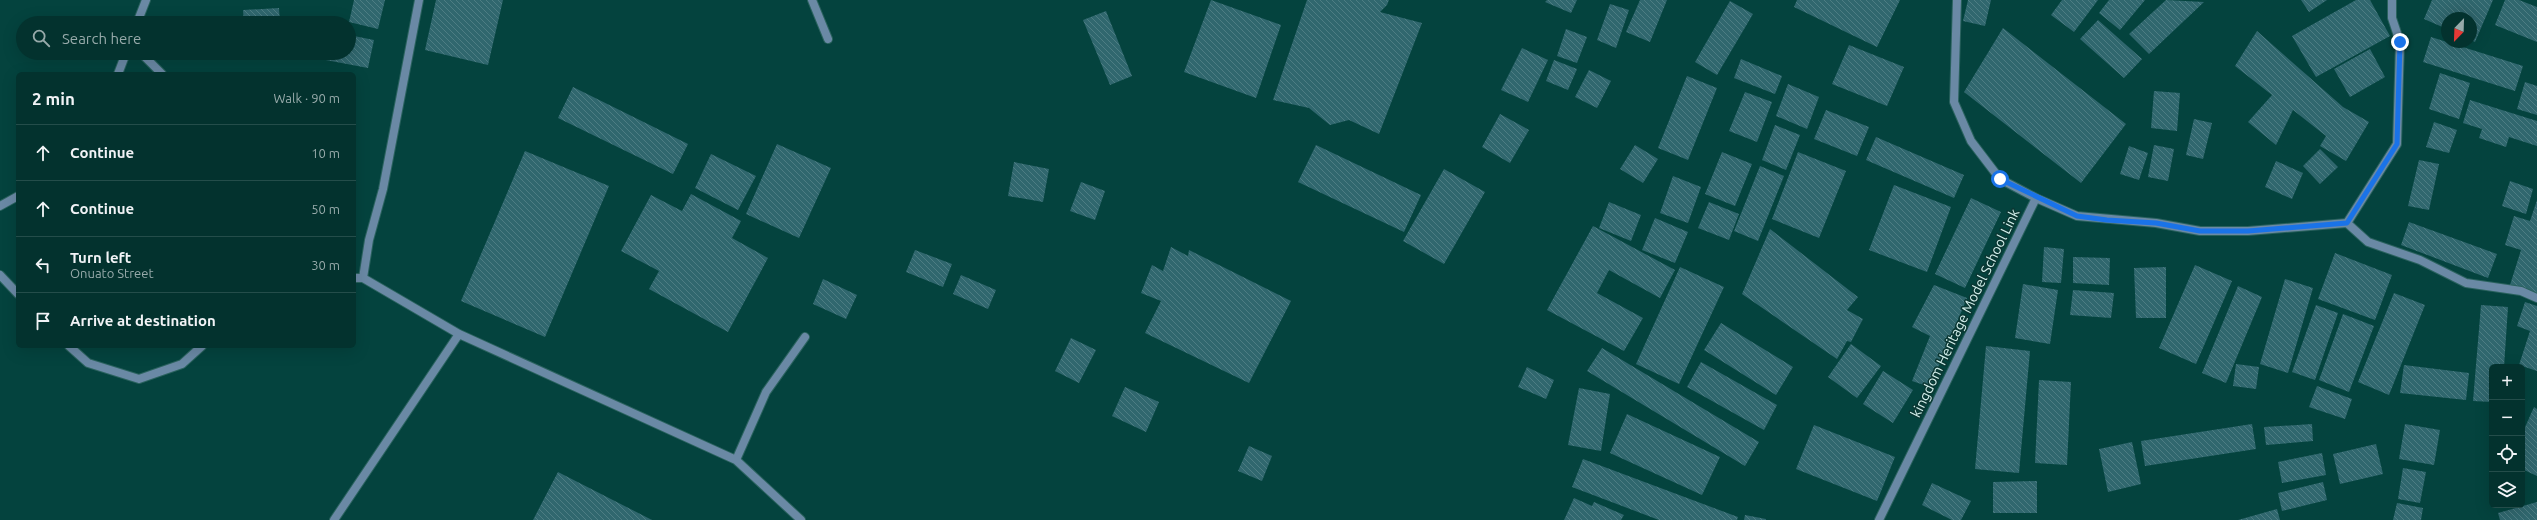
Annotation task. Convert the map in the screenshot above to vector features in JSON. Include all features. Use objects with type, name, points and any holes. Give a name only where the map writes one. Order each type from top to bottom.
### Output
[{"type":"street","points":[[140,16],[146,0]]},
{"type":"street","points":[[363,278],[369,240],[383,189],[419,0]]},
{"type":"street","points":[[812,0],[828,39]]},
{"type":"street","name":"kingdom Heritage Model School Link","points":[[1879,520],[2036,198],[2000,179],[1971,141],[1954,102],[1957,0]]},
{"type":"street","points":[[2347,223],[2397,144],[2400,42],[2392,18],[2392,0]]},
{"type":"street","points":[[119,72],[123,60]]},
{"type":"street","points":[[148,60],[160,72]]},
{"type":"street","points":[[0,206],[16,197]]},
{"type":"street","points":[[2036,198],[2077,216],[2156,223],[2200,231],[2263,230],[2347,223],[2368,242],[2420,260],[2466,283],[2520,291],[2537,298]]},
{"type":"street","points":[[0,274],[16,292]]},
{"type":"street","points":[[356,278],[363,278],[459,334],[736,460],[801,520]]},
{"type":"street","points":[[334,520],[459,334]]},
{"type":"street","points":[[736,460],[766,392],[804,337]]},
{"type":"street","points":[[71,348],[88,364],[140,379],[182,364],[200,348]]},
{"type":"building","points":[[354,0],[385,0],[378,29],[356,24],[356,16],[350,16]]},
{"type":"building","points":[[436,0],[503,0],[488,65],[425,50]]},
{"type":"building","points":[[1211,0],[1281,25],[1256,98],[1184,72]]},
{"type":"building","points":[[1307,0],[1389,0],[1387,5],[1380,12],[1422,23],[1379,134],[1349,120],[1330,125],[1309,108],[1273,100]]},
{"type":"building","points":[[1547,0],[1577,0],[1571,13],[1545,2]]},
{"type":"building","points":[[1640,0],[1667,0],[1650,42],[1626,32]]},
{"type":"building","points":[[1797,0],[1900,0],[1877,47],[1794,7]]},
{"type":"building","points":[[1968,0],[1991,0],[1985,26],[1963,21]]},
{"type":"building","points":[[2062,0],[2098,0],[2074,32],[2051,15]]},
{"type":"building","points":[[2109,0],[2145,0],[2120,30],[2099,13]]},
{"type":"building","points":[[2166,0],[2204,2],[2149,54],[2129,34]]},
{"type":"building","points":[[2301,0],[2327,0],[2309,12]]},
{"type":"building","points":[[2356,0],[2370,0],[2390,36],[2316,77],[2292,36]]},
{"type":"building","points":[[2432,0],[2493,0],[2477,37],[2477,12],[2441,12],[2441,26],[2424,19]]},
{"type":"building","points":[[2505,0],[2519,0],[2537,7],[2537,42],[2495,25]]},
{"type":"building","points":[[1730,1],[1753,14],[1717,75],[1695,62]]},
{"type":"building","points":[[1610,4],[1629,10],[1616,48],[1597,40]]},
{"type":"building","points":[[279,8],[280,16],[243,16],[243,10]]},
{"type":"building","points":[[1106,11],[1132,76],[1110,85],[1083,20]]},
{"type":"building","points":[[2098,20],[2142,59],[2124,78],[2080,39]]},
{"type":"building","points":[[2003,28],[2126,124],[2081,183],[1964,92]]},
{"type":"building","points":[[1566,29],[1587,37],[1577,63],[1557,56]]},
{"type":"building","points":[[2257,31],[2343,107],[2369,122],[2346,161],[2320,146],[2326,136],[2293,110],[2276,145],[2248,122],[2272,95],[2235,66]]},
{"type":"building","points":[[356,36],[374,40],[368,68],[326,60],[356,60]]},
{"type":"building","points":[[2431,37],[2441,40],[2441,48],[2466,48],[2523,66],[2515,91],[2423,62]]},
{"type":"building","points":[[1849,45],[1904,67],[1887,106],[1832,84]]},
{"type":"building","points":[[1522,48],[1548,60],[1528,102],[1501,90]]},
{"type":"building","points":[[2370,49],[2385,77],[2350,97],[2334,69]]},
{"type":"building","points":[[1741,59],[1782,76],[1775,94],[1734,78]]},
{"type":"building","points":[[1554,60],[1577,69],[1568,90],[1546,81]]},
{"type":"building","points":[[1589,70],[1611,81],[1597,108],[1575,97]]},
{"type":"building","points":[[2440,73],[2470,83],[2459,119],[2429,109]]},
{"type":"building","points":[[1687,76],[1717,88],[1688,160],[1658,148]]},
{"type":"building","points":[[2525,82],[2537,86],[2537,115],[2517,109]]},
{"type":"building","points":[[1788,84],[1819,97],[1807,129],[1776,116]]},
{"type":"building","points":[[573,87],[688,144],[673,174],[558,118]]},
{"type":"building","points":[[2154,91],[2180,93],[2177,131],[2151,128]]},
{"type":"building","points":[[1745,92],[1772,102],[1757,142],[1729,131]]},
{"type":"building","points":[[2470,100],[2537,121],[2537,146],[2509,137],[2506,147],[2479,138],[2482,129],[2463,123]]},
{"type":"building","points":[[1826,110],[1869,127],[1857,156],[1814,139]]},
{"type":"building","points":[[1500,114],[1529,130],[1510,163],[1482,147]]},
{"type":"building","points":[[2194,119],[2212,123],[2203,159],[2186,155]]},
{"type":"building","points":[[2434,122],[2457,130],[2449,153],[2426,147]]},
{"type":"building","points":[[1775,125],[1800,135],[1786,170],[1762,160]]},
{"type":"building","points":[[1876,137],[1964,175],[1954,198],[1866,160]]},
{"type":"building","points":[[777,144],[831,168],[799,238],[746,214]]},
{"type":"building","points":[[1316,145],[1421,195],[1404,232],[1298,182]]},
{"type":"building","points":[[1635,145],[1658,159],[1643,183],[1620,169]]},
{"type":"building","points":[[2154,145],[2174,149],[2168,181],[2148,177]]},
{"type":"building","points":[[2129,146],[2148,153],[2139,180],[2120,174]]},
{"type":"building","points":[[2320,149],[2338,167],[2320,184],[2303,166]]},
{"type":"building","points":[[525,151],[609,186],[545,337],[461,301]]},
{"type":"building","points":[[1722,152],[1752,164],[1735,206],[1705,194]]},
{"type":"building","points":[[1798,152],[1846,171],[1819,238],[1772,219]]},
{"type":"building","points":[[711,154],[756,176],[738,210],[695,188]]},
{"type":"building","points":[[2419,160],[2439,164],[2429,210],[2408,206]]},
{"type":"building","points":[[2276,161],[2303,173],[2292,199],[2265,187]]},
{"type":"building","points":[[1014,162],[1049,169],[1043,202],[1008,196]]},
{"type":"building","points":[[1760,166],[1784,176],[1758,241],[1734,231]]},
{"type":"building","points":[[1444,169],[1485,192],[1444,264],[1403,241]]},
{"type":"building","points":[[1673,176],[1701,187],[1688,223],[1660,213]]},
{"type":"building","points":[[2510,181],[2533,189],[2526,214],[2502,206]]},
{"type":"building","points":[[1081,182],[1105,191],[1095,220],[1070,211]]},
{"type":"building","points":[[1894,185],[1951,207],[1927,272],[1869,250]]},
{"type":"building","points":[[691,194],[741,221],[732,238],[768,258],[728,332],[649,289],[659,271],[621,251],[651,195],[682,211]]},
{"type":"building","points":[[1971,198],[2001,212],[1965,288],[1935,274]]},
{"type":"building","points":[[2537,200],[2537,294],[2510,285],[2521,250],[2505,245],[2514,216],[2530,221]]},
{"type":"building","points":[[1609,202],[1641,215],[1631,241],[1599,228]]},
{"type":"building","points":[[1709,202],[1739,214],[1729,240],[1698,228]]},
{"type":"building","points":[[1655,218],[1688,232],[1675,263],[1642,250]]},
{"type":"building","points":[[2409,222],[2497,254],[2488,278],[2401,245]]},
{"type":"building","points":[[1593,226],[1675,270],[1660,298],[1609,270],[1597,293],[1643,318],[1624,351],[1547,310]]},
{"type":"building","points":[[1770,229],[1858,297],[1847,310],[1863,319],[1851,342],[1847,341],[1837,359],[1742,294]]},
{"type":"building","points":[[1171,247],[1188,256],[1189,250],[1291,301],[1249,383],[1145,333],[1161,301],[1141,293],[1152,265],[1163,271]]},
{"type":"building","points":[[2044,247],[2064,249],[2061,283],[2042,282]]},
{"type":"building","points":[[915,250],[952,264],[943,287],[906,272]]},
{"type":"building","points":[[2335,253],[2392,275],[2375,320],[2318,299]]},
{"type":"building","points":[[2073,257],[2110,258],[2109,285],[2073,283]]},
{"type":"building","points":[[2195,265],[2232,281],[2196,364],[2159,348]]},
{"type":"building","points":[[1680,267],[1724,287],[1679,384],[1636,364]]},
{"type":"building","points":[[2166,267],[2166,318],[2136,318],[2134,268]]},
{"type":"building","points":[[961,275],[996,290],[988,309],[953,294]]},
{"type":"building","points":[[823,279],[857,295],[846,319],[813,304]]},
{"type":"building","points":[[2285,279],[2313,288],[2288,373],[2260,364]]},
{"type":"building","points":[[2023,284],[2058,290],[2050,344],[2015,338]]},
{"type":"building","points":[[1934,285],[1967,298],[1930,387],[1912,381],[1930,336],[1912,327]]},
{"type":"building","points":[[2238,286],[2262,297],[2226,383],[2202,373]]},
{"type":"building","points":[[2073,290],[2114,293],[2111,318],[2070,315]]},
{"type":"building","points":[[2394,293],[2425,305],[2389,395],[2358,382]]},
{"type":"building","points":[[2525,302],[2537,306],[2537,371],[2525,367],[2525,364],[2519,364],[2530,331],[2517,326]]},
{"type":"building","points":[[2316,305],[2338,313],[2315,380],[2292,372]]},
{"type":"building","points":[[2481,305],[2508,307],[2504,364],[2489,364],[2489,402],[2473,401]]},
{"type":"building","points":[[2343,314],[2374,326],[2349,392],[2319,380]]},
{"type":"building","points":[[1721,323],[1793,367],[1776,395],[1704,350]]},
{"type":"building","points":[[1071,338],[1096,350],[1079,383],[1055,371]]},
{"type":"building","points":[[1851,344],[1881,366],[1857,398],[1828,377]]},
{"type":"building","points":[[1986,346],[2030,351],[2019,473],[1975,469]]},
{"type":"building","points":[[1602,348],[1759,442],[1745,466],[1587,371]]},
{"type":"building","points":[[1701,362],[1777,405],[1764,430],[1687,387]]},
{"type":"building","points":[[2236,364],[2259,367],[2256,389],[2233,386]]},
{"type":"building","points":[[2404,365],[2469,373],[2466,400],[2400,393]]},
{"type":"building","points":[[1527,367],[1554,380],[1546,399],[1518,387]]},
{"type":"building","points":[[1883,371],[1913,390],[1893,423],[1863,404]]},
{"type":"building","points":[[2039,380],[2071,382],[2067,465],[2035,463]]},
{"type":"building","points":[[2317,386],[2352,399],[2345,419],[2309,407]]},
{"type":"building","points":[[1125,387],[1159,402],[1146,432],[1112,416]]},
{"type":"building","points":[[1579,388],[1610,394],[1601,451],[1568,445]]},
{"type":"building","points":[[2534,407],[2537,409],[2537,476],[2525,470],[2525,427]]},
{"type":"building","points":[[1627,414],[1720,457],[1702,495],[1610,453]]},
{"type":"building","points":[[2252,424],[2256,449],[2145,466],[2141,441]]},
{"type":"building","points":[[2312,424],[2313,441],[2266,445],[2264,427]]},
{"type":"building","points":[[2405,424],[2440,430],[2434,465],[2399,459]]},
{"type":"building","points":[[1814,425],[1895,457],[1877,501],[1796,469]]},
{"type":"building","points":[[2132,442],[2141,484],[2108,492],[2099,449]]},
{"type":"building","points":[[2376,444],[2383,474],[2340,484],[2333,454]]},
{"type":"building","points":[[1249,446],[1272,456],[1262,481],[1238,471]]},
{"type":"building","points":[[2322,453],[2326,475],[2282,483],[2278,462]]},
{"type":"building","points":[[1583,459],[1738,517],[1737,520],[1659,520],[1572,487]]},
{"type":"building","points":[[2403,468],[2426,472],[2420,503],[2398,499]]},
{"type":"building","points":[[558,472],[652,520],[533,520]]},
{"type":"building","points":[[2037,481],[2037,513],[1993,513],[1993,482]]},
{"type":"building","points":[[2323,482],[2327,500],[2282,511],[2278,493]]},
{"type":"building","points":[[1932,483],[1971,501],[1961,520],[1952,520],[1922,505]]},
{"type":"building","points":[[1574,498],[1592,506],[1594,502],[1624,515],[1621,520],[1564,520]]},
{"type":"building","points":[[2537,502],[2537,520],[2500,520],[2498,513],[2516,508],[2525,508],[2525,505]]},
{"type":"building","points":[[2397,503],[2423,508],[2421,520],[2393,520]]},
{"type":"building","points":[[2277,509],[2280,520],[2238,520]]},
{"type":"building","points":[[1745,515],[1766,519],[1766,520],[1744,520]]},
{"type":"route","points":[[2000,179],[2036,198],[2077,216],[2107,220],[2156,223],[2200,231],[2248,231],[2308,228],[2347,223],[2397,144],[2400,42]]}]
